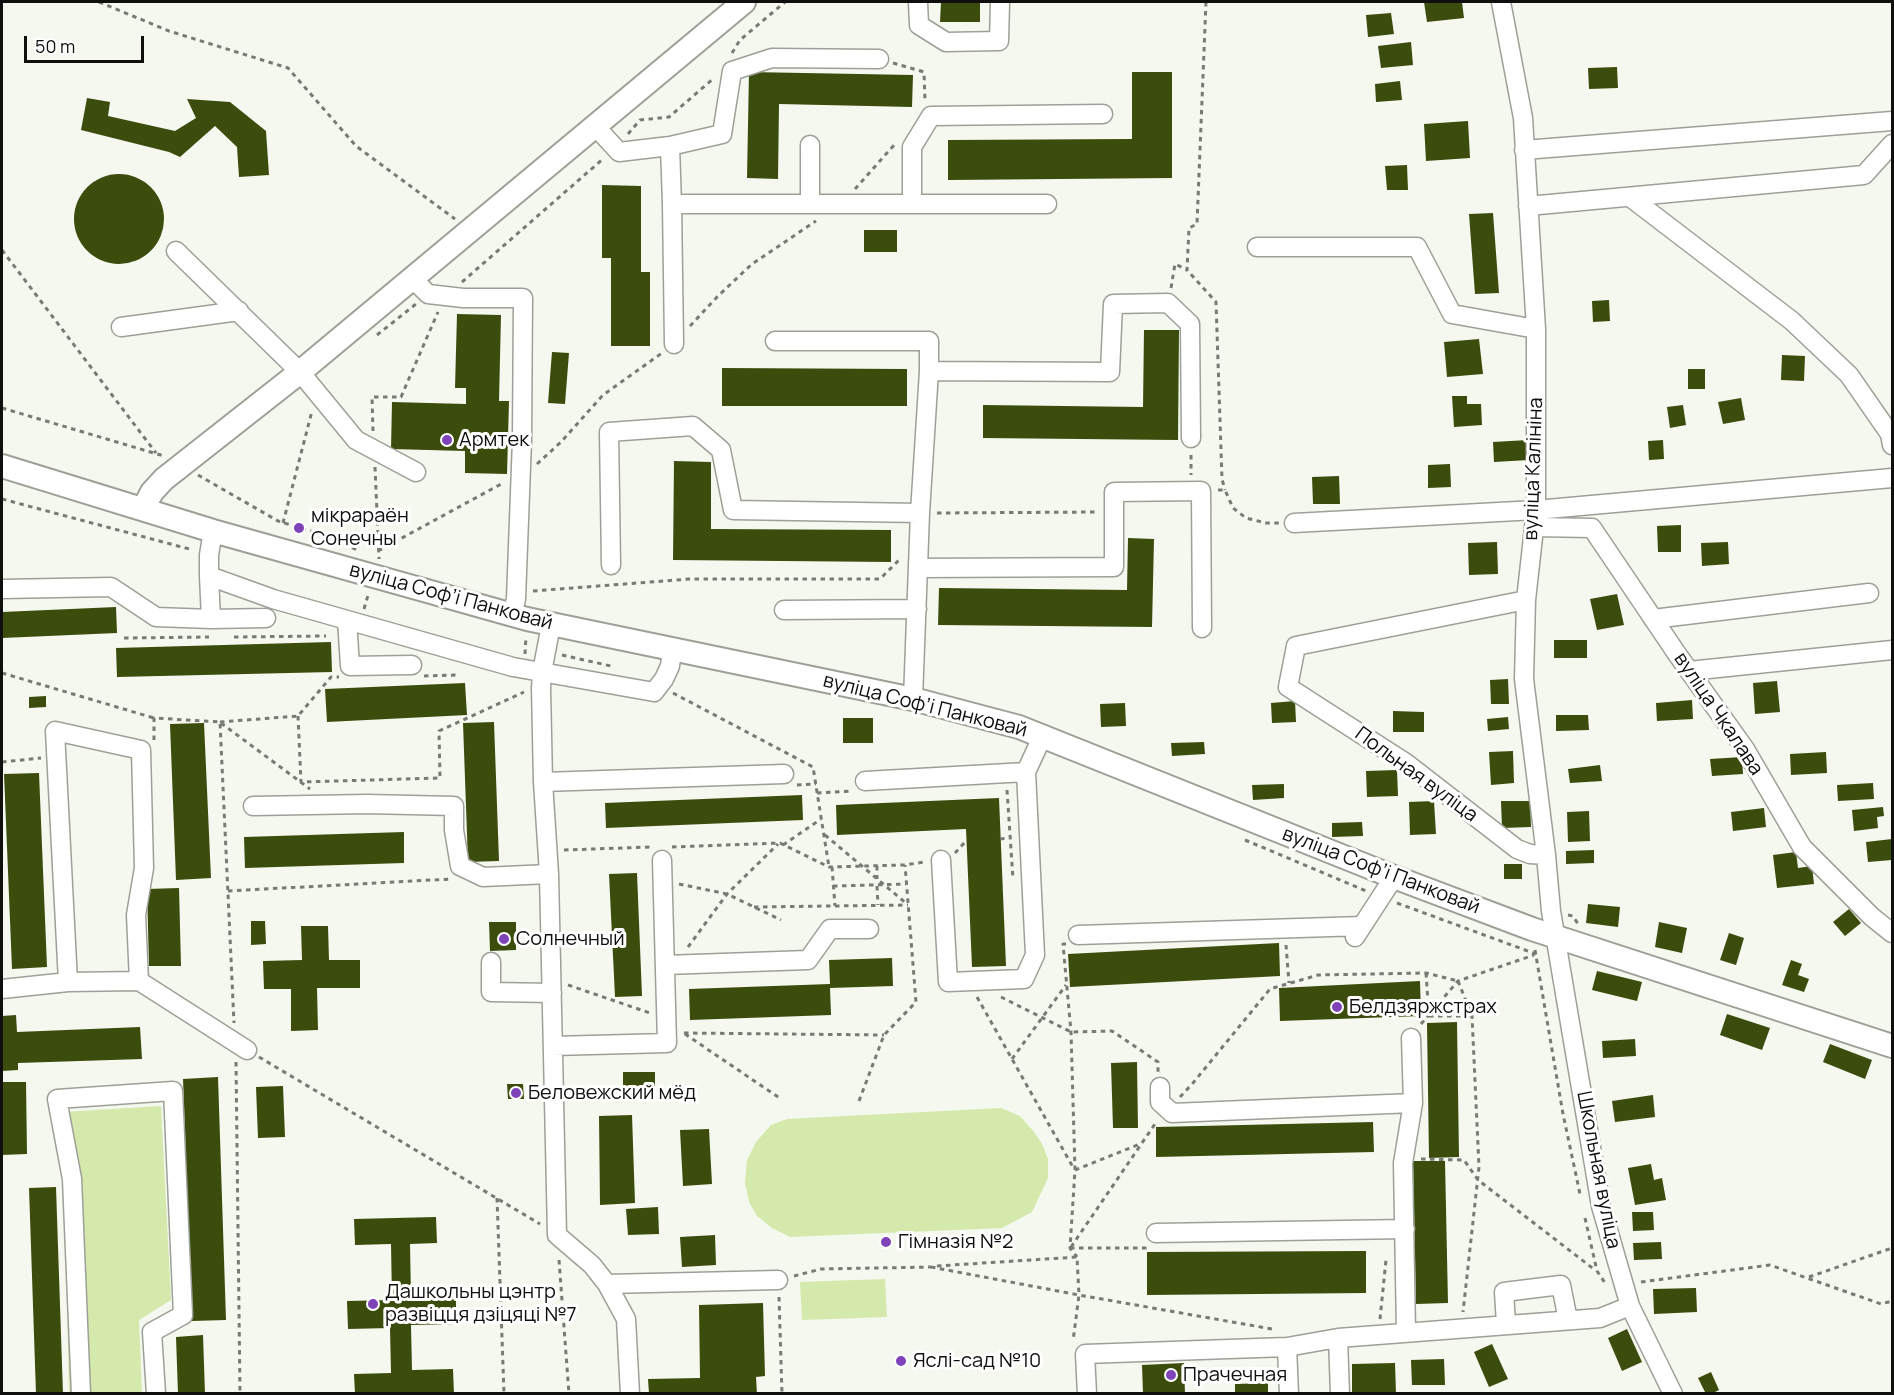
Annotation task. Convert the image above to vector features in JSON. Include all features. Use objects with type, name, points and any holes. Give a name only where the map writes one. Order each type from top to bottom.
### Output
[{"type":"main road","points":[[143,509],[152,492],[165,479],[300,372],[744,2]]},
{"type":"main road","name":"вуліца Софʼі Панковай","points":[[2,466],[213,531],[376,568],[512,615],[913,699],[1019,727],[1394,877],[1556,937],[1893,1046]]},
{"type":"street","points":[[918,2],[920,25],[946,42],[999,41],[1000,2]]},
{"type":"street","name":"вуліца Калініна","points":[[1502,2],[1523,118],[1536,328],[1535,519],[1526,600],[1524,678],[1556,937]]},
{"type":"street","points":[[595,126],[619,152],[670,146],[723,134],[732,70],[772,58],[879,59]]},
{"type":"street","points":[[912,204],[912,147],[931,116],[1103,114]]},
{"type":"street","points":[[1524,150],[1893,121]]},
{"type":"street","points":[[1528,206],[1864,175],[1893,144]]},
{"type":"street","points":[[810,145],[810,203]]},
{"type":"street","points":[[670,146],[674,344]]},
{"type":"street","points":[[1630,197],[1792,321],[1849,375],[1890,434],[1893,445]]},
{"type":"street","points":[[672,204],[1047,204]]},
{"type":"street","points":[[1257,247],[1417,247],[1452,314],[1536,328]]},
{"type":"street","points":[[176,250],[300,372],[356,440],[416,472]]},
{"type":"street","points":[[412,278],[428,294],[463,298],[523,298],[516,599],[512,615]]},
{"type":"street","points":[[929,371],[1110,372],[1113,304],[1168,303],[1190,324],[1191,438]]},
{"type":"street","points":[[121,327],[239,311]]},
{"type":"street","points":[[775,341],[929,341],[913,699]]},
{"type":"street","points":[[611,565],[609,432],[693,426],[721,450],[733,510],[920,513]]},
{"type":"street","points":[[1294,523],[1535,519],[1893,478]]},
{"type":"street","points":[[918,568],[1114,567],[1114,492],[1196,491],[1202,628]]},
{"type":"street","name":"вуліца Чкалава","points":[[1535,519],[1592,528],[1745,749],[1802,847],[1872,917],[1893,933]]},
{"type":"street","points":[[211,620],[209,555],[213,531]]},
{"type":"street","points":[[209,576],[273,599],[513,667],[541,680],[654,692],[670,666],[672,650]]},
{"type":"street","points":[[2,589],[111,587],[156,617],[211,620],[266,618]]},
{"type":"street","points":[[1653,619],[1869,593]]},
{"type":"street","name":"Польная вуліца","points":[[1526,600],[1296,646],[1288,687],[1406,763],[1517,849],[1530,854],[1546,855]]},
{"type":"street","points":[[784,610],[917,609]]},
{"type":"street","points":[[354,622],[350,666],[412,665]]},
{"type":"street","points":[[551,625],[541,680],[543,782],[549,873],[557,1235],[592,1265],[607,1284],[626,1319],[630,1394]]},
{"type":"street","points":[[1689,671],[1893,650]]},
{"type":"street","points":[[68,982],[55,731],[141,750],[144,868],[136,915],[139,981]]},
{"type":"street","points":[[946,859],[948,982],[1024,979],[1035,955],[1026,772],[1043,735]]},
{"type":"street","points":[[865,781],[1026,772]]},
{"type":"street","points":[[543,782],[784,774]]},
{"type":"street","points":[[253,806],[454,806],[454,830],[460,866],[483,877],[549,873]]},
{"type":"street","points":[[553,1046],[667,1043],[672,1028],[662,860]]},
{"type":"street","points":[[1070,939],[1358,932],[1394,877]]},
{"type":"street","points":[[669,964],[808,960],[830,929],[868,928]]},
{"type":"street","name":"Школьная вуліца","points":[[1556,937],[1600,1206],[1630,1306],[1673,1394]]},
{"type":"street","points":[[491,962],[491,992],[552,986]]},
{"type":"street","points":[[2,989],[68,982],[139,981],[241,1046]]},
{"type":"street","points":[[1406,1332],[1403,1163],[1413,1103],[1414,1032]]},
{"type":"street","points":[[1160,1087],[1160,1102],[1172,1113],[1221,1106],[1413,1103]]},
{"type":"street","points":[[81,1394],[72,1179],[57,1099],[173,1091],[183,1315],[152,1332],[156,1394]]},
{"type":"street","points":[[1156,1233],[1359,1224],[1405,1229]]},
{"type":"street","points":[[607,1284],[778,1280]]},
{"type":"street","points":[[1506,1324],[1504,1292],[1561,1285],[1568,1320]]},
{"type":"street","points":[[1087,1394],[1085,1354],[1287,1347],[1338,1338],[1600,1318],[1630,1306]]},
{"type":"street","points":[[1338,1338],[1340,1394]]},
{"type":"street","points":[[1287,1347],[1289,1394]]},
{"type":"path","points":[[99,2],[170,31],[288,68],[356,146],[471,230]]},
{"type":"path","points":[[729,58],[740,40],[785,2]]},
{"type":"path","points":[[1187,270],[1189,228],[1197,224],[1206,2]]},
{"type":"path","points":[[879,59],[924,72],[925,110]]},
{"type":"path","points":[[354,622],[376,568],[378,550],[372,397],[401,397],[446,296],[615,148],[640,120],[669,117],[718,75]]},
{"type":"path","points":[[378,550],[533,469],[603,395],[674,344],[718,296],[752,264],[842,204],[895,144]]},
{"type":"path","points":[[2,250],[157,454]]},
{"type":"path","points":[[1168,303],[1175,264],[1187,270],[1216,302],[1222,479],[1233,508],[1246,518],[1266,523],[1294,523]]},
{"type":"path","points":[[2,408],[165,456],[278,521],[323,535],[376,568]]},
{"type":"path","points":[[1191,438],[1196,491],[1225,490]]},
{"type":"path","points":[[2,499],[209,555]]},
{"type":"path","points":[[920,513],[1114,512]]},
{"type":"path","points":[[532,591],[690,579],[880,579],[907,552]]},
{"type":"path","points":[[545,654],[574,657],[617,667]]},
{"type":"path","points":[[2,673],[154,718],[220,722],[298,716]]},
{"type":"path","points":[[301,782],[298,716],[331,677]]},
{"type":"path","points":[[301,782],[440,778],[439,731],[527,691],[541,680]]},
{"type":"path","points":[[668,690],[813,767],[835,906]]},
{"type":"path","points":[[154,718],[154,742]]},
{"type":"path","points":[[220,722],[332,805]]},
{"type":"path","points":[[220,722],[228,891],[241,1046],[240,1394]]},
{"type":"path","points":[[1007,786],[1013,882]]},
{"type":"path","points":[[783,845],[821,819]]},
{"type":"path","points":[[824,834],[908,905]]},
{"type":"path","points":[[1000,839],[1010,838]]},
{"type":"path","points":[[946,859],[966,841]]},
{"type":"path","points":[[669,964],[727,894],[780,843],[830,867],[905,865],[916,1002],[884,1035],[859,1101]]},
{"type":"path","points":[[877,866],[878,905]]},
{"type":"path","points":[[228,891],[483,877]]},
{"type":"path","points":[[663,880],[727,894],[781,920]]},
{"type":"path","points":[[833,886],[907,884]]},
{"type":"path","points":[[754,907],[908,905]]},
{"type":"path","points":[[1285,936],[1289,983]]},
{"type":"path","points":[[1070,939],[1066,985],[1071,1032],[1075,1170],[1070,1248],[1077,1257],[1079,1295],[1072,1350],[1085,1354]]},
{"type":"path","points":[[1414,1032],[1458,981],[1536,954]]},
{"type":"path","points":[[1426,973],[1429,1016]]},
{"type":"path","points":[[1193,1083],[1270,989],[1318,975],[1426,973],[1458,981]]},
{"type":"path","points":[[968,981],[1075,1170]]},
{"type":"path","points":[[1458,981],[1472,1016],[1479,1167],[1463,1312]]},
{"type":"path","points":[[1012,1059],[1066,985]]},
{"type":"path","points":[[552,986],[672,1028],[781,1099]]},
{"type":"path","points":[[1000,997],[1071,1032],[1112,1031],[1158,1062]]},
{"type":"path","points":[[1429,1016],[1472,1016]]},
{"type":"path","points":[[672,1028],[884,1035]]},
{"type":"path","points":[[241,1046],[557,1235],[569,1394]]},
{"type":"path","points":[[1070,1248],[1158,1120]]},
{"type":"path","points":[[1075,1170],[1140,1144]]},
{"type":"path","points":[[1421,1159],[1464,1160],[1478,1180],[1597,1271]]},
{"type":"path","points":[[497,1198],[504,1394]]},
{"type":"path","points":[[1807,1278],[1893,1248]]},
{"type":"path","points":[[782,1394],[778,1280],[821,1269],[931,1267],[1077,1257]]},
{"type":"path","points":[[1634,1283],[1770,1265],[1881,1304],[1893,1301]]},
{"type":"path","points":[[931,1267],[1273,1329]]},
{"type":"green space","points":[[161,1106],[171,1300],[139,1320],[142,1393],[69,1393],[63,1112]]},
{"type":"green space","points":[[1001,1108],[1020,1116],[1042,1144],[1048,1159],[1048,1178],[1032,1212],[1002,1228],[790,1237],[772,1228],[757,1216],[749,1202],[745,1183],[747,1160],[756,1142],[771,1125],[787,1119]]},
{"type":"green space","points":[[885,1279],[887,1317],[802,1320],[800,1282]]},
{"type":"building","points":[[941,2],[980,2],[980,22],[940,22]]},
{"type":"building","points":[[1424,2],[1462,2],[1464,18],[1427,22]]},
{"type":"building","points":[[1391,13],[1394,34],[1368,37],[1366,15]]},
{"type":"building","points":[[1411,42],[1413,65],[1381,68],[1378,46]]},
{"type":"building","points":[[1617,67],[1618,88],[1589,89],[1588,68]]},
{"type":"building","points":[[749,72],[913,75],[912,107],[779,104],[778,179],[747,178]]},
{"type":"building","points":[[1132,72],[1172,72],[1172,178],[948,180],[948,140],[1132,139]]},
{"type":"building","points":[[1400,81],[1402,100],[1376,102],[1375,84]]},
{"type":"building","points":[[87,98],[110,102],[108,116],[175,131],[196,118],[187,99],[230,102],[266,131],[269,175],[239,177],[237,147],[215,126],[180,157],[169,152],[81,130]]},
{"type":"building","points":[[1468,121],[1470,158],[1426,161],[1424,124]]},
{"type":"building","points":[[1407,165],[1408,190],[1387,190],[1385,166]]},
{"type":"building","points":[[119,174],[136,177],[151,187],[161,202],[164,219],[161,236],[151,251],[136,261],[119,264],[102,261],[87,251],[77,236],[74,219],[77,202],[87,187],[102,177]]},
{"type":"building","points":[[602,185],[641,186],[641,272],[650,272],[650,346],[611,346],[611,258],[602,258]]},
{"type":"building","points":[[1493,213],[1499,293],[1475,294],[1469,214]]},
{"type":"building","points":[[864,230],[897,230],[897,252],[864,252]]},
{"type":"building","points":[[1609,300],[1610,321],[1593,322],[1592,301]]},
{"type":"building","points":[[457,314],[501,315],[499,401],[509,401],[507,474],[465,473],[465,451],[391,449],[392,402],[466,404],[466,388],[455,388]]},
{"type":"building","points":[[1144,330],[1179,330],[1178,440],[983,438],[983,405],[1143,407]]},
{"type":"building","points":[[1479,339],[1483,374],[1447,377],[1444,342]]},
{"type":"building","points":[[552,352],[569,353],[565,404],[548,403]]},
{"type":"building","points":[[1782,355],[1805,356],[1804,381],[1781,380]]},
{"type":"building","points":[[722,368],[907,369],[907,406],[722,406]]},
{"type":"building","points":[[1688,369],[1705,369],[1705,389],[1688,389]]},
{"type":"building","points":[[1452,396],[1467,396],[1467,404],[1481,404],[1482,425],[1454,427]]},
{"type":"building","points":[[1741,398],[1745,420],[1723,424],[1718,402]]},
{"type":"building","points":[[1683,405],[1686,425],[1670,428],[1667,407]]},
{"type":"building","points":[[1528,440],[1529,460],[1494,462],[1493,442]]},
{"type":"building","points":[[1663,440],[1664,459],[1649,460],[1648,441]]},
{"type":"building","points":[[674,461],[711,462],[711,529],[891,530],[891,562],[673,560]]},
{"type":"building","points":[[1450,464],[1451,487],[1428,488],[1428,465]]},
{"type":"building","points":[[1339,476],[1340,504],[1313,504],[1312,477]]},
{"type":"building","points":[[1681,525],[1681,552],[1658,552],[1657,526]]},
{"type":"building","points":[[1128,538],[1154,539],[1152,627],[938,625],[939,588],[1127,590]]},
{"type":"building","points":[[1497,542],[1498,574],[1469,575],[1468,543]]},
{"type":"building","points":[[1728,542],[1729,564],[1702,566],[1701,543]]},
{"type":"building","points":[[1617,594],[1624,625],[1597,630],[1590,599]]},
{"type":"building","points":[[116,607],[117,633],[2,638],[2,612]]},
{"type":"building","points":[[1554,640],[1587,640],[1587,658],[1554,658]]},
{"type":"building","points":[[331,642],[332,672],[117,677],[116,648]]},
{"type":"building","points":[[1508,679],[1509,704],[1491,704],[1490,680]]},
{"type":"building","points":[[1777,681],[1780,712],[1755,714],[1753,683]]},
{"type":"building","points":[[465,683],[467,715],[327,722],[325,689]]},
{"type":"building","points":[[46,696],[46,707],[29,708],[29,697]]},
{"type":"building","points":[[1692,700],[1693,719],[1657,721],[1656,703]]},
{"type":"building","points":[[1295,701],[1296,722],[1272,723],[1271,703]]},
{"type":"building","points":[[1125,703],[1126,726],[1101,727],[1100,704]]},
{"type":"building","points":[[1393,711],[1424,712],[1424,732],[1393,732]]},
{"type":"building","points":[[1556,715],[1588,715],[1589,730],[1556,731]]},
{"type":"building","points":[[1508,717],[1509,729],[1488,731],[1487,719]]},
{"type":"building","points":[[843,718],[873,718],[873,743],[843,743]]},
{"type":"building","points":[[494,722],[499,861],[468,862],[463,723]]},
{"type":"building","points":[[204,723],[211,878],[176,880],[170,724]]},
{"type":"building","points":[[1204,742],[1205,754],[1172,756],[1171,743]]},
{"type":"building","points":[[1513,751],[1514,783],[1491,785],[1489,752]]},
{"type":"building","points":[[1826,752],[1827,773],[1791,775],[1790,754]]},
{"type":"building","points":[[1742,757],[1743,774],[1712,776],[1710,759]]},
{"type":"building","points":[[1600,765],[1602,781],[1570,783],[1568,769]]},
{"type":"building","points":[[1397,770],[1398,796],[1367,797],[1366,771]]},
{"type":"building","points":[[39,773],[47,967],[12,969],[4,774]]},
{"type":"building","points":[[1873,783],[1874,799],[1838,801],[1837,785]]},
{"type":"building","points":[[1284,784],[1284,798],[1253,800],[1252,785]]},
{"type":"building","points":[[802,795],[803,820],[606,828],[605,803]]},
{"type":"building","points":[[999,798],[1006,966],[972,967],[966,829],[837,835],[836,805]]},
{"type":"building","points":[[1434,801],[1436,834],[1410,835],[1409,802]]},
{"type":"building","points":[[1501,801],[1530,801],[1531,827],[1502,828]]},
{"type":"building","points":[[1883,807],[1884,816],[1877,817],[1878,828],[1854,831],[1852,810]]},
{"type":"building","points":[[1764,808],[1766,827],[1733,831],[1731,812]]},
{"type":"building","points":[[1589,811],[1590,841],[1568,842],[1567,812]]},
{"type":"building","points":[[1362,822],[1363,836],[1332,837],[1332,823]]},
{"type":"building","points":[[404,832],[404,863],[245,868],[244,837]]},
{"type":"building","points":[[1892,839],[1892,860],[1868,862],[1866,842]]},
{"type":"building","points":[[1594,850],[1594,863],[1566,864],[1566,851]]},
{"type":"building","points":[[1796,852],[1798,868],[1812,866],[1814,884],[1777,888],[1773,855]]},
{"type":"building","points":[[1504,864],[1522,864],[1522,879],[1504,879]]},
{"type":"building","points":[[637,873],[642,996],[615,997],[609,874]]},
{"type":"building","points":[[179,888],[181,966],[149,966],[147,889]]},
{"type":"building","points":[[1588,904],[1620,907],[1618,927],[1586,923]]},
{"type":"building","points":[[1849,909],[1861,923],[1845,936],[1833,922]]},
{"type":"building","points":[[251,921],[265,921],[266,944],[251,945]]},
{"type":"building","points":[[489,922],[516,922],[516,950],[490,951]]},
{"type":"building","points":[[1659,922],[1687,928],[1682,953],[1655,947]]},
{"type":"building","points":[[301,926],[328,926],[329,960],[360,960],[360,988],[317,988],[318,1030],[291,1031],[291,989],[264,989],[263,961],[302,960]]},
{"type":"building","points":[[1729,933],[1744,938],[1736,965],[1720,960]]},
{"type":"building","points":[[1279,943],[1280,976],[1070,987],[1068,954]]},
{"type":"building","points":[[892,958],[893,986],[830,988],[831,1015],[690,1020],[689,989],[830,984],[829,960]]},
{"type":"building","points":[[1791,960],[1802,964],[1798,975],[1809,979],[1804,992],[1782,985]]},
{"type":"building","points":[[1597,971],[1642,982],[1637,1001],[1592,990]]},
{"type":"building","points":[[1420,981],[1421,1016],[1280,1021],[1279,988]]},
{"type":"building","points":[[1727,1014],[1770,1028],[1762,1050],[1720,1035]]},
{"type":"building","points":[[16,1015],[17,1032],[140,1027],[142,1059],[18,1063],[18,1070],[2,1071],[2,1016]]},
{"type":"building","points":[[1457,1022],[1459,1157],[1429,1158],[1427,1023]]},
{"type":"building","points":[[1635,1039],[1636,1056],[1603,1058],[1602,1041]]},
{"type":"building","points":[[1830,1044],[1872,1060],[1865,1079],[1823,1062]]},
{"type":"building","points":[[1137,1062],[1138,1128],[1113,1128],[1111,1063]]},
{"type":"building","points":[[623,1072],[655,1072],[655,1086],[623,1086]]},
{"type":"building","points":[[218,1077],[226,1320],[192,1321],[183,1079]]},
{"type":"building","points":[[2,1082],[26,1082],[27,1154],[2,1155]]},
{"type":"building","points":[[507,1084],[523,1084],[524,1099],[508,1099]]},
{"type":"building","points":[[283,1086],[285,1137],[258,1138],[256,1087]]},
{"type":"building","points":[[1653,1095],[1655,1117],[1615,1122],[1612,1101]]},
{"type":"building","points":[[632,1115],[635,1203],[600,1205],[599,1116]]},
{"type":"building","points":[[1373,1122],[1374,1152],[1156,1157],[1156,1127]]},
{"type":"building","points":[[709,1129],[712,1184],[683,1186],[680,1130]]},
{"type":"building","points":[[1413,1161],[1445,1161],[1448,1303],[1416,1304]]},
{"type":"building","points":[[1651,1164],[1654,1180],[1662,1178],[1666,1200],[1635,1205],[1628,1168]]},
{"type":"building","points":[[56,1187],[63,1394],[36,1394],[29,1188]]},
{"type":"building","points":[[658,1207],[659,1234],[628,1235],[626,1209]]},
{"type":"building","points":[[1632,1212],[1653,1212],[1654,1230],[1633,1231]]},
{"type":"building","points":[[436,1217],[437,1243],[410,1244],[411,1298],[456,1297],[456,1324],[411,1325],[412,1370],[453,1369],[454,1394],[355,1394],[354,1374],[391,1373],[390,1328],[348,1329],[347,1301],[392,1300],[391,1244],[355,1245],[354,1219]]},
{"type":"building","points":[[715,1235],[716,1265],[682,1267],[680,1237]]},
{"type":"building","points":[[1661,1242],[1662,1259],[1634,1260],[1633,1243]]},
{"type":"building","points":[[1366,1251],[1366,1293],[1147,1295],[1147,1252]]},
{"type":"building","points":[[1696,1288],[1697,1312],[1654,1314],[1653,1289]]},
{"type":"building","points":[[763,1303],[765,1376],[756,1377],[757,1394],[649,1394],[648,1379],[700,1378],[699,1305]]},
{"type":"building","points":[[1627,1329],[1642,1362],[1622,1371],[1608,1338]]},
{"type":"building","points":[[203,1335],[205,1394],[178,1394],[176,1337]]},
{"type":"building","points":[[1492,1344],[1508,1379],[1489,1387],[1474,1352]]},
{"type":"building","points":[[1444,1359],[1445,1385],[1412,1385],[1411,1360]]},
{"type":"building","points":[[1184,1363],[1185,1394],[1143,1394],[1142,1365]]},
{"type":"building","points":[[1395,1363],[1396,1394],[1352,1394],[1352,1364]]},
{"type":"building","points":[[1711,1372],[1719,1390],[1706,1394],[1698,1378]]},
{"type":"building","points":[[1268,1383],[1268,1394],[1235,1394],[1235,1384]]},
{"type":"place","name":"Армтек","points":[[447,440]]},
{"type":"place","name":"мікрараён Сонечны","points":[[299,528]]},
{"type":"place","name":"Солнечный","points":[[504,939]]},
{"type":"place","name":"Белдзяржстрах","points":[[1337,1007]]},
{"type":"place","name":"Беловежский мёд","points":[[516,1093]]},
{"type":"place","name":"Гімназія №2","points":[[886,1242]]},
{"type":"place","name":"Дашкольны цэнтр развіцця дзіцяці №7","points":[[373,1304]]},
{"type":"place","name":"Яслі-сад №10","points":[[901,1361]]},
{"type":"place","name":"Прачечная","points":[[1171,1375]]}]
